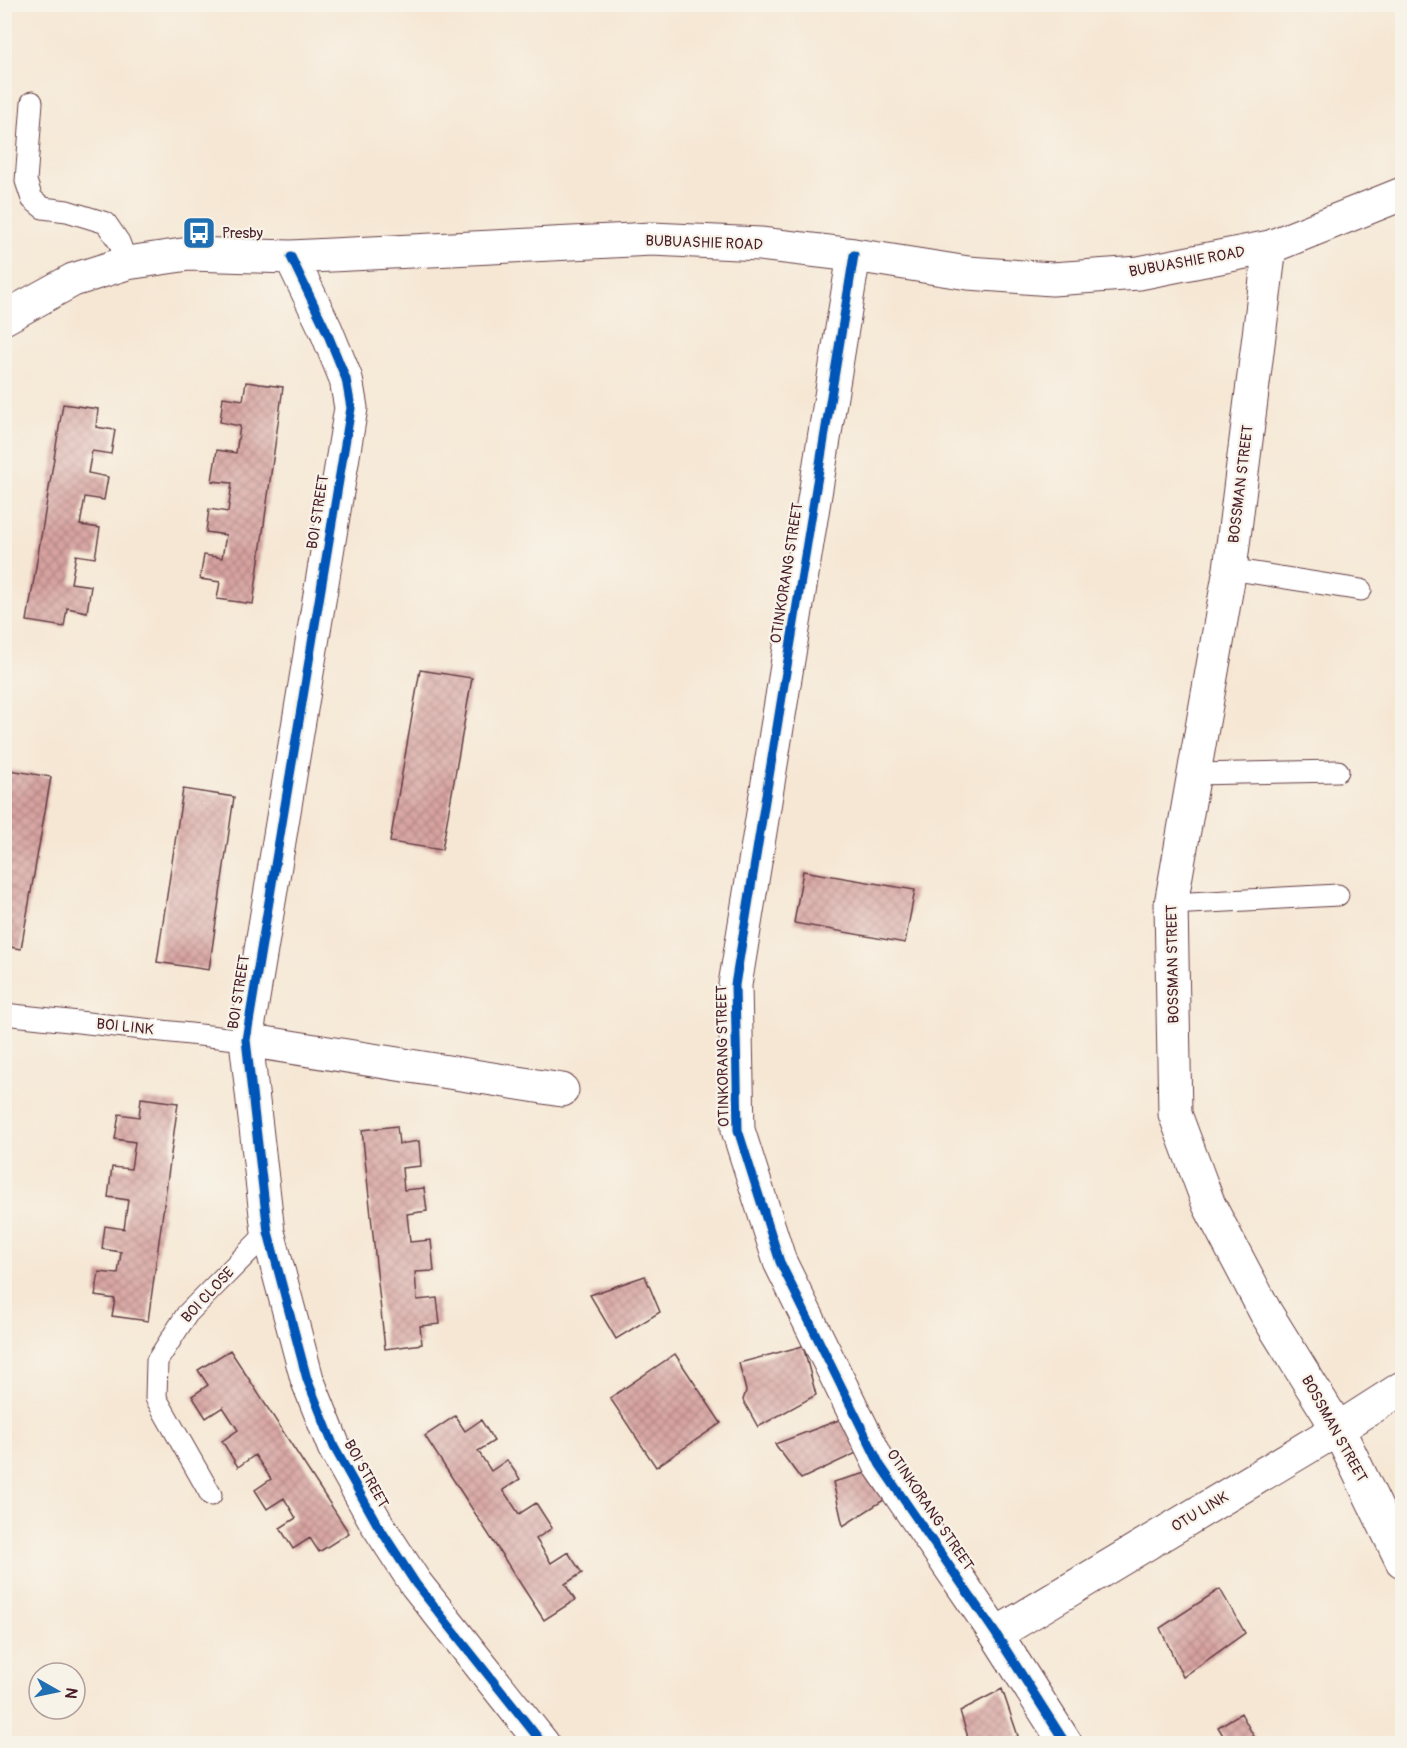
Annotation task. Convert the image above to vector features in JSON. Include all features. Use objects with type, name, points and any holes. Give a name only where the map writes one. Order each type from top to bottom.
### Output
[{"type":"street","name":"BUBUASHIE ROAD","points":[[4,318],[73,280],[128,263],[189,254],[291,257],[652,239],[760,244],[854,255],[969,273],[1052,279],[1139,273],[1270,247],[1402,194]]},
{"type":"street","name":"BOSSMAN STREET","points":[[1270,247],[1230,569],[1171,904],[1175,1114],[1209,1205],[1266,1313],[1338,1429],[1402,1561]]},
{"type":"street","name":"OTINKORANG STREET","points":[[854,255],[735,985],[738,1130],[780,1262],[880,1465],[996,1635],[1066,1743]]},
{"type":"street","name":"BOI STREET","points":[[291,257],[326,330],[346,379],[351,408],[246,1040],[268,1232],[307,1379],[334,1447],[377,1524],[416,1584],[543,1743]]},
{"type":"street","points":[[246,1040],[562,1090]]},
{"type":"street","name":"OTU LINK","points":[[996,1635],[1402,1388]]},
{"type":"lane","points":[[32,102],[26,181],[32,199],[43,208],[67,211],[106,223],[119,242],[128,263]]},
{"type":"lane","points":[[1230,569],[1361,590]]},
{"type":"lane","points":[[1194,774],[1338,771]]},
{"type":"lane","points":[[1171,904],[1338,895]]},
{"type":"lane","name":"BOI LINK","points":[[4,1014],[246,1040]]},
{"type":"lane","name":"BOI CLOSE","points":[[211,1495],[156,1398],[157,1361],[187,1314],[268,1232]]},
{"type":"building","points":[[246,382],[283,387],[253,604],[217,599],[220,582],[200,579],[204,555],[222,558],[226,535],[206,532],[209,509],[228,512],[232,483],[212,481],[217,450],[236,453],[240,426],[220,422],[223,397],[243,400]]},
{"type":"building","points":[[63,404],[98,409],[96,427],[115,430],[111,454],[92,451],[88,473],[108,477],[104,500],[85,497],[80,525],[100,528],[95,558],[76,555],[71,583],[91,586],[87,612],[67,608],[64,627],[27,621]]},
{"type":"building","points":[[420,670],[472,678],[442,850],[390,842]]},
{"type":"building","points":[[4,769],[51,777],[21,949],[4,946]]},
{"type":"building","points":[[183,789],[234,797],[209,970],[157,962]]},
{"type":"building","points":[[803,871],[915,890],[905,943],[794,923]]},
{"type":"building","points":[[141,1098],[178,1103],[148,1321],[112,1316],[115,1299],[95,1296],[99,1272],[118,1274],[121,1252],[102,1249],[105,1226],[124,1229],[128,1200],[108,1197],[112,1167],[131,1169],[135,1142],[115,1139],[119,1114],[139,1117]]},
{"type":"building","points":[[397,1126],[399,1144],[419,1141],[421,1166],[402,1168],[404,1190],[424,1188],[427,1211],[407,1214],[410,1242],[431,1240],[434,1271],[415,1272],[417,1300],[437,1298],[440,1324],[420,1326],[422,1344],[385,1349],[362,1130]]},
{"type":"building","points":[[645,1276],[660,1312],[616,1339],[590,1295]]},
{"type":"building","points":[[803,1346],[816,1395],[758,1427],[743,1400],[746,1391],[739,1363]]},
{"type":"building","points":[[230,1350],[349,1533],[319,1552],[310,1538],[293,1549],[280,1528],[296,1518],[284,1498],[267,1509],[255,1490],[271,1479],[255,1455],[238,1467],[222,1441],[238,1430],[223,1407],[206,1418],[192,1396],[208,1385],[198,1370]]},
{"type":"building","points":[[675,1354],[721,1423],[656,1467],[610,1398]]},
{"type":"building","points":[[455,1416],[465,1431],[481,1420],[494,1441],[478,1451],[491,1471],[507,1460],[520,1479],[503,1490],[519,1514],[536,1503],[552,1528],[536,1539],[551,1563],[568,1552],[582,1573],[565,1584],[575,1600],[544,1620],[425,1436]]},
{"type":"building","points":[[847,1417],[865,1449],[801,1479],[775,1444]]},
{"type":"building","points":[[874,1471],[887,1498],[843,1526],[833,1482]]},
{"type":"building","points":[[1220,1589],[1245,1633],[1183,1677],[1160,1628]]},
{"type":"building","points":[[1002,1689],[1018,1736],[1004,1744],[970,1744],[960,1711]]},
{"type":"building","points":[[1241,1713],[1258,1744],[1228,1744],[1218,1727]]},
{"type":"cycle path","points":[[854,255],[735,985],[738,1130],[780,1262],[880,1465],[996,1634],[1066,1744]]},
{"type":"cycle path","points":[[291,257],[326,330],[346,379],[351,408],[246,1040],[268,1232],[307,1379],[334,1447],[377,1524],[416,1584],[543,1744]]},
{"type":"place","name":"Presby","points":[[199,233]]}]
